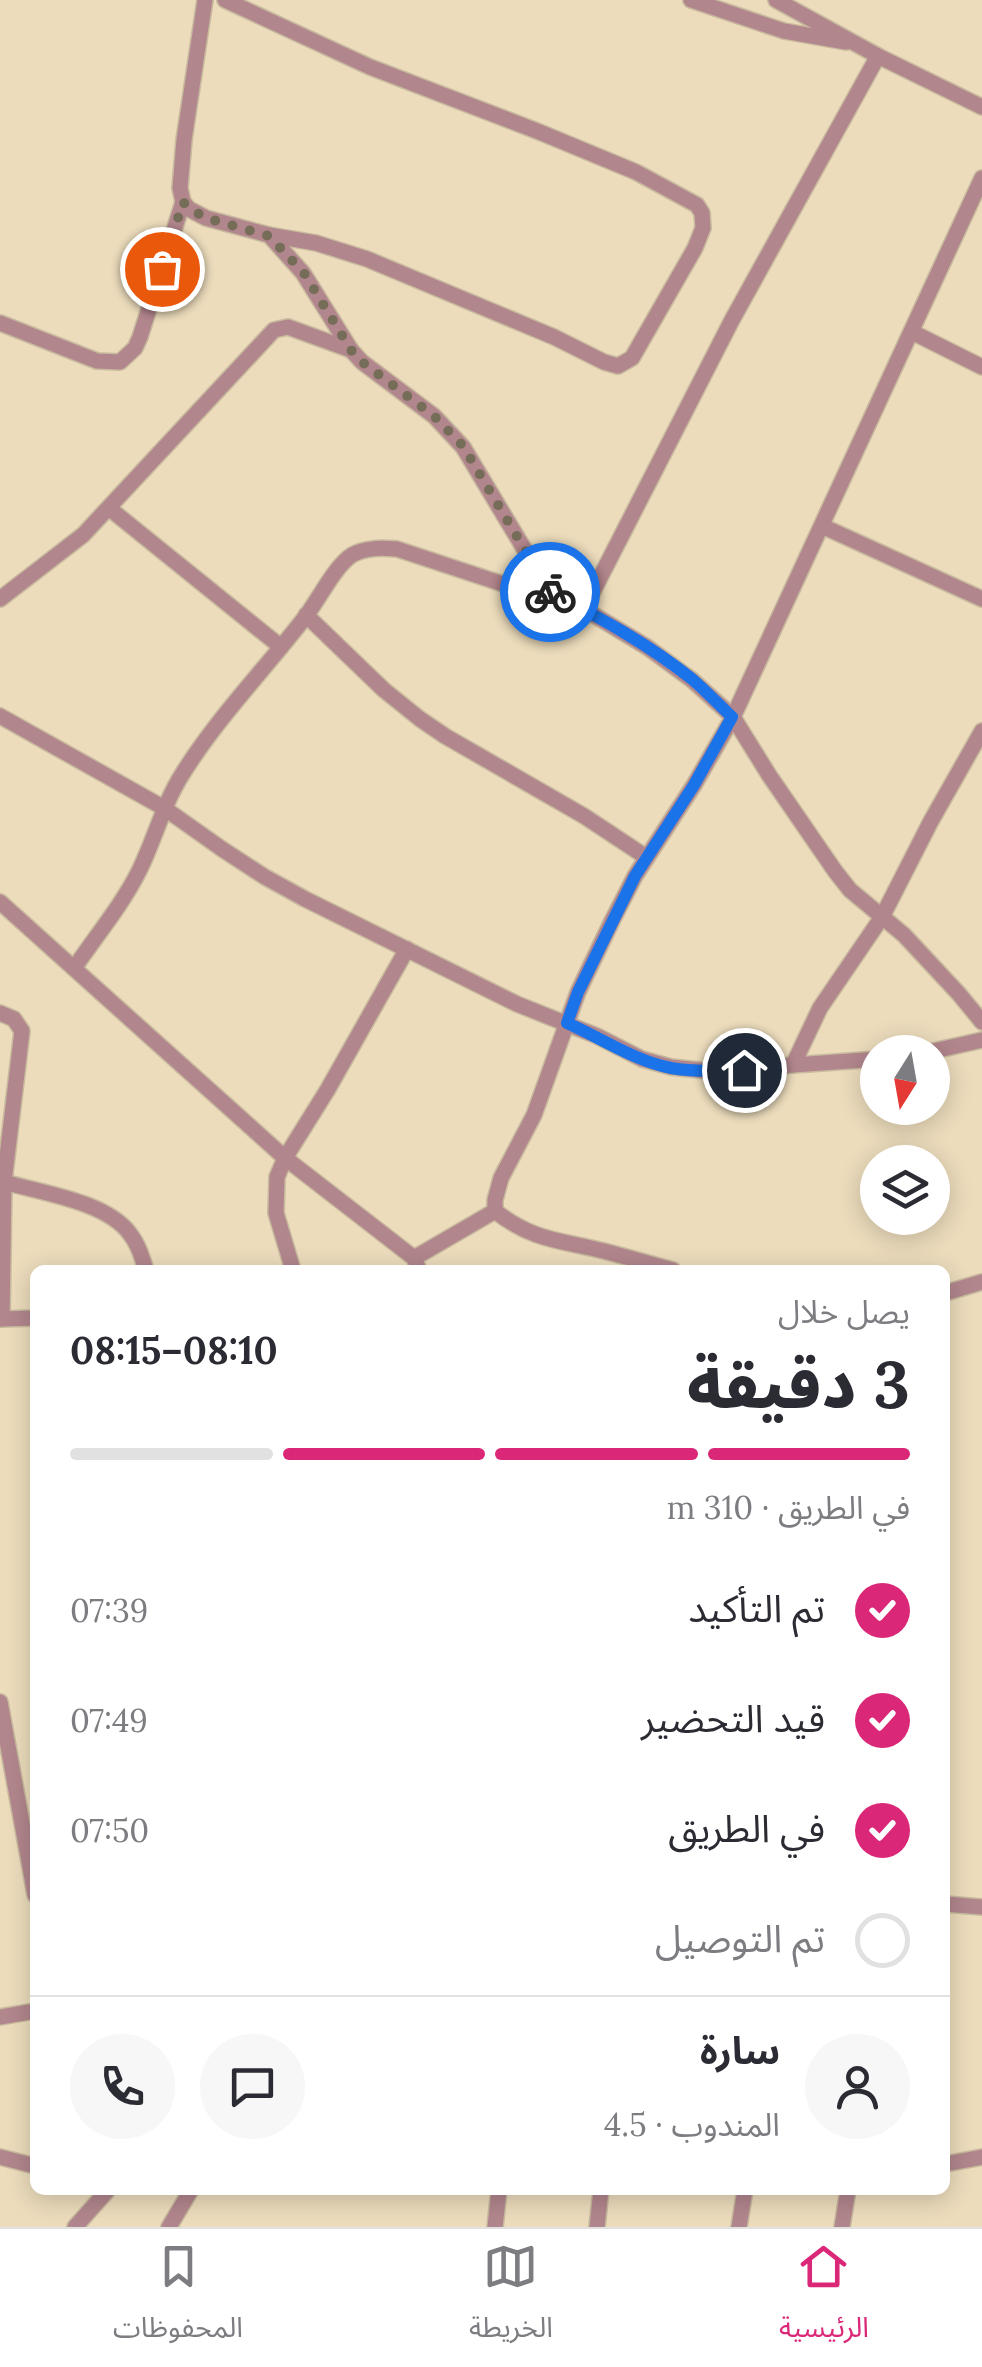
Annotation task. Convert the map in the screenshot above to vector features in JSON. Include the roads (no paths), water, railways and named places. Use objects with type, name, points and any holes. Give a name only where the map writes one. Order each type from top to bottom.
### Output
[{"type":"street","points":[[0,323],[97,361],[120,362],[135,348],[183,202],[180,188],[184,140],[205,0]]},
{"type":"street","points":[[183,202],[206,218],[269,236],[316,243],[367,260],[618,366],[632,358],[701,236],[704,220],[697,205],[636,172],[370,66],[225,0]]},
{"type":"street","points":[[691,0],[784,31],[860,45]]},
{"type":"street","points":[[776,0],[982,108]]},
{"type":"street","points":[[584,608],[732,320],[878,56]]},
{"type":"street","points":[[494,1211],[501,1178],[534,1115],[578,992],[646,857],[694,785],[732,717],[982,178]]},
{"type":"street","points":[[269,236],[304,273],[362,362],[434,416],[463,446],[550,592]]},
{"type":"street","points":[[0,600],[54,559],[110,508],[274,330],[288,327],[351,350]]},
{"type":"street","points":[[912,332],[982,367]]},
{"type":"street","points":[[110,508],[281,647]]},
{"type":"street","points":[[822,526],[982,599]]},
{"type":"street","points":[[74,967],[138,875],[164,808],[201,746],[350,556],[378,548],[398,549],[512,587],[550,592],[647,647],[692,680],[732,717],[835,872],[862,901],[904,935],[982,1022]]},
{"type":"street","points":[[306,616],[420,719],[646,857]]},
{"type":"street","points":[[0,716],[164,808],[265,877],[517,1004],[642,1059],[671,1068],[708,1071],[860,1059]]},
{"type":"street","points":[[793,1065],[820,1008],[882,917],[982,731]]},
{"type":"street","points":[[0,902],[284,1158],[416,1264],[494,1211]]},
{"type":"street","points":[[291,1265],[276,1213],[277,1177],[284,1158],[328,1090],[407,949]]},
{"type":"street","points":[[0,1013],[14,1018],[22,1031],[8,1081],[2,1181],[1,1319],[30,1318]]},
{"type":"street","points":[[950,1047],[982,1040]]},
{"type":"street","points":[[2,1181],[78,1203],[116,1219],[131,1234],[144,1265]]},
{"type":"street","points":[[494,1211],[524,1232],[544,1239],[655,1265]]},
{"type":"street","points":[[602,1250],[604,1265]]},
{"type":"street","points":[[950,1291],[982,1282]]},
{"type":"street","points":[[0,1702],[30,1867]]},
{"type":"street","points":[[950,1904],[982,1907]]},
{"type":"street","points":[[0,2017],[30,2012]]},
{"type":"street","points":[[1,2157],[30,2165]]},
{"type":"street","points":[[950,2163],[982,2157]]},
{"type":"street","points":[[74,2227],[103,2195]]},
{"type":"street","points":[[169,2227],[188,2195]]},
{"type":"street","points":[[495,2227],[499,2195]]},
{"type":"street","points":[[597,2227],[600,2195]]},
{"type":"street","points":[[739,2227],[744,2195]]},
{"type":"street","points":[[842,2227],[847,2195]]}]
